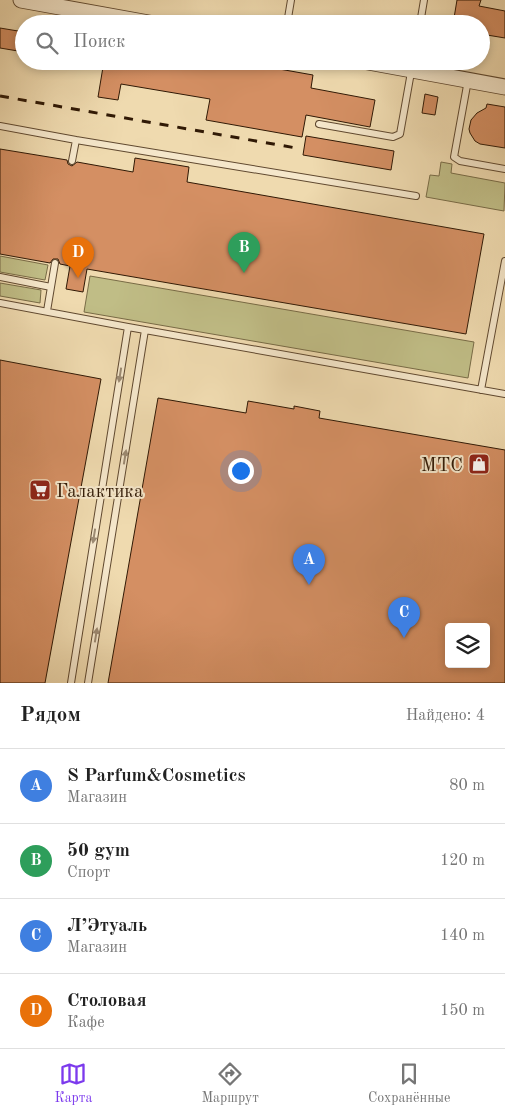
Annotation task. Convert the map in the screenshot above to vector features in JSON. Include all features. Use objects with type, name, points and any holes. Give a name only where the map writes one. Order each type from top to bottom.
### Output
[{"type":"street","points":[[21,0],[69,4],[116,15]]},
{"type":"street","points":[[428,70],[505,87]]},
{"type":"lane","points":[[288,15],[291,0]]},
{"type":"lane","points":[[422,15],[424,0]]},
{"type":"lane","points":[[319,124],[393,137],[400,134],[411,70]]},
{"type":"lane","points":[[468,80],[454,157],[460,161],[505,169]]},
{"type":"lane","points":[[0,126],[416,196]]},
{"type":"lane","points":[[72,161],[76,140]]},
{"type":"lane","points":[[481,390],[505,261]]},
{"type":"lane","points":[[47,312],[55,263]]},
{"type":"lane","points":[[0,278],[51,287]]},
{"type":"lane","points":[[0,303],[505,394]]},
{"type":"lane","points":[[496,303],[505,305]]},
{"type":"lane","points":[[71,683],[128,327]]},
{"type":"lane","points":[[88,683],[145,330]]},
{"type":"shaded area","points":[[441,162],[452,164],[451,173],[505,183],[504,211],[426,197],[430,175],[439,176]]},
{"type":"shaded area","points":[[0,256],[48,265],[45,280],[0,272]]},
{"type":"shaded area","points":[[90,276],[474,342],[468,378],[84,312]]},
{"type":"shaded area","points":[[0,283],[41,290],[40,303],[0,296]]},
{"type":"building","points":[[457,0],[481,0],[479,6],[505,11],[505,38],[490,36],[490,15],[454,15]]},
{"type":"building","points":[[0,28],[15,30],[15,50],[0,48]]},
{"type":"building","points":[[102,70],[285,70],[313,75],[311,88],[375,100],[370,127],[306,115],[302,137],[206,120],[210,99],[121,84],[118,100],[98,97]]},
{"type":"building","points":[[425,94],[438,97],[435,115],[422,113]]},
{"type":"building","points":[[487,104],[505,107],[505,148],[480,144],[475,141],[470,133],[471,120],[477,113],[486,108]]},
{"type":"building","points":[[306,136],[394,151],[391,170],[303,155]]},
{"type":"building","points":[[0,149],[67,160],[68,164],[72,166],[77,162],[133,172],[135,158],[189,167],[187,182],[484,234],[466,334],[87,269],[83,292],[66,289],[70,266],[60,264],[58,259],[53,259],[50,263],[0,254]]},
{"type":"building","name":"Галактика","points":[[0,360],[101,379],[45,683],[0,683]]},
{"type":"building","points":[[158,398],[246,413],[248,401],[294,409],[294,406],[320,411],[319,418],[505,450],[505,683],[108,683]]},
{"type":"railway","points":[[0,96],[296,148]]},
{"type":"place","name":"50 gym","points":[[244,273]]},
{"type":"place","name":"Столовая","points":[[78,278]]},
{"type":"place","name":"МТС","points":[[479,464]]},
{"type":"place","name":"Галактика","points":[[40,490]]},
{"type":"place","name":"S Parfum&Cosmetics","points":[[309,585]]},
{"type":"place","name":"Л’Этуаль","points":[[404,638]]}]
